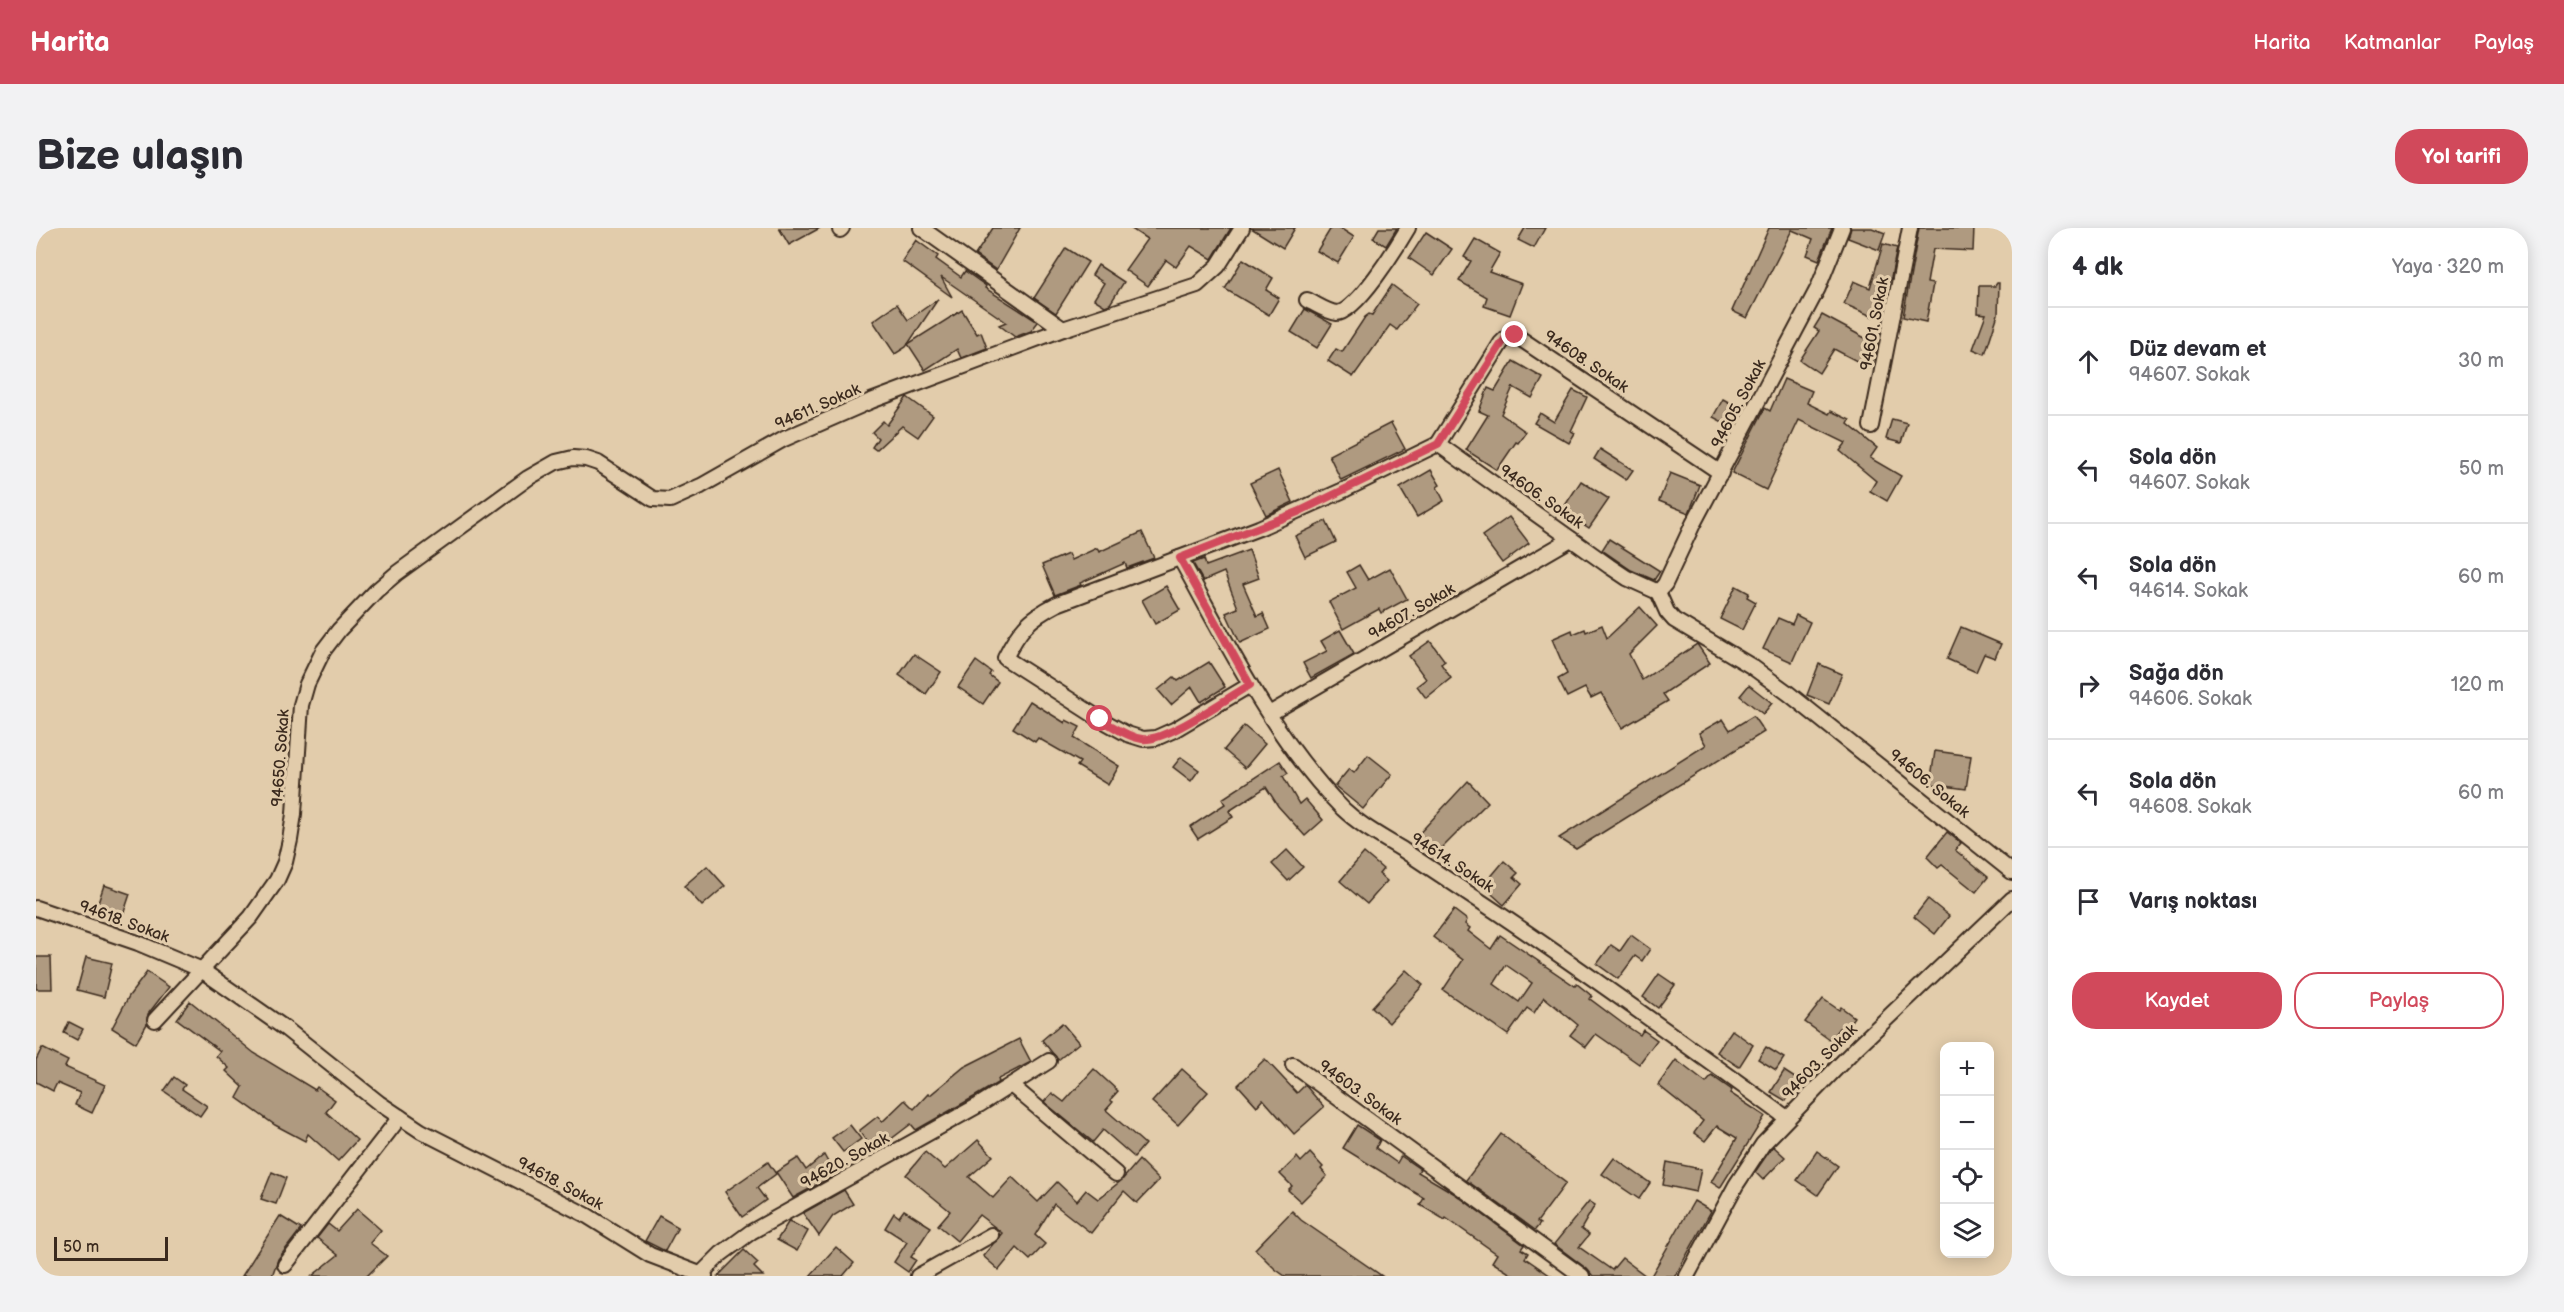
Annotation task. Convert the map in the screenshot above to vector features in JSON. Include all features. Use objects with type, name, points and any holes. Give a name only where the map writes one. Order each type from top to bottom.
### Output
[{"type":"street","points":[[921,228],[1063,329]]},
{"type":"street","name":"94611. Sokak","points":[[598,463],[653,499],[670,500],[701,486],[784,439],[871,401],[1063,329],[1197,285],[1218,266],[1242,228]]},
{"type":"street","points":[[1307,300],[1328,311],[1338,313],[1347,310],[1367,287],[1408,228]]},
{"type":"street","name":"94605. Sokak","points":[[1658,592],[1665,584],[1818,288],[1842,228]]},
{"type":"street","name":"94601. Sokak","points":[[1871,426],[1910,228]]},
{"type":"street","name":"94608. Sokak","points":[[1438,444],[1502,343],[1506,338],[1515,335],[1721,473]]},
{"type":"street","points":[[1250,685],[1174,730],[1156,738],[1143,739],[1127,734],[1100,719],[1005,658],[1025,624],[1038,614],[1090,591],[1298,512],[1438,444]]},
{"type":"street","name":"94606. Sokak","points":[[1438,444],[1627,578],[1658,592],[1667,612],[1674,620],[1751,666],[1788,693],[2012,872]]},
{"type":"street","name":"94650. Sokak","points":[[200,969],[264,900],[285,862],[294,814],[301,705],[314,666],[328,644],[358,609],[397,573],[528,478],[556,462],[573,458],[598,463]]},
{"type":"street","name":"94607. Sokak","points":[[1269,714],[1571,539]]},
{"type":"street","name":"94614. Sokak","points":[[1180,558],[1250,685],[1269,714],[1325,789],[1358,822],[1632,1005],[1787,1118]]},
{"type":"street","name":"94603. Sokak","points":[[1687,1276],[1747,1167],[1787,1118],[2012,899]]},
{"type":"street","name":"94618. Sokak","points":[[36,908],[138,943],[200,969],[286,1029],[421,1131],[586,1215],[650,1255],[702,1275]]},
{"type":"street","points":[[155,1020],[200,969]]},
{"type":"street","name":"94620. Sokak","points":[[702,1275],[721,1254],[751,1232],[1011,1085],[1049,1061]]},
{"type":"street","name":"94603. Sokak","points":[[1293,1065],[1582,1276]]},
{"type":"street","points":[[1011,1085],[1116,1174]]},
{"type":"street","points":[[285,1265],[400,1117]]},
{"type":"street","points":[[918,1276],[991,1235]]},
{"type":"building","points":[[779,228],[820,228],[789,245]]},
{"type":"building","points":[[993,228],[1020,228],[996,270],[975,255]]},
{"type":"building","points":[[1130,228],[1231,228],[1212,259],[1191,246],[1176,267],[1166,260],[1148,286],[1125,270],[1147,239]]},
{"type":"building","points":[[1251,228],[1295,228],[1283,248]]},
{"type":"building","points":[[1331,228],[1340,228],[1354,237],[1338,263],[1317,251]]},
{"type":"building","points":[[1379,228],[1397,228],[1386,246],[1373,238]]},
{"type":"building","points":[[1525,228],[1545,228],[1534,248],[1518,240]]},
{"type":"building","points":[[1769,228],[1832,228],[1819,260],[1807,255],[1813,239],[1792,230],[1747,318],[1732,311]]},
{"type":"building","points":[[1851,228],[1872,228],[1885,233],[1879,250],[1848,238]]},
{"type":"building","points":[[1919,228],[1974,228],[1973,251],[1933,249],[1927,283],[1933,284],[1926,322],[1903,317]]},
{"type":"building","points":[[1426,232],[1452,249],[1434,275],[1409,258]]},
{"type":"building","points":[[1475,239],[1500,253],[1489,272],[1522,284],[1510,315],[1484,306],[1487,297],[1459,281],[1471,261],[1464,257]]},
{"type":"building","points":[[916,240],[938,256],[936,259],[961,277],[965,271],[986,286],[985,288],[1038,322],[1031,331],[1015,337],[999,325],[1006,322],[941,277],[952,297],[902,261]]},
{"type":"building","points":[[1883,244],[1897,248],[1891,277],[1874,317],[1844,304],[1854,281],[1870,288]]},
{"type":"building","points":[[1066,248],[1088,262],[1056,313],[1034,298]]},
{"type":"building","points":[[1243,259],[1273,278],[1266,290],[1279,298],[1269,315],[1225,289]]},
{"type":"building","points":[[1098,265],[1124,282],[1110,304],[1105,306],[1094,299],[1104,283],[1092,275]]},
{"type":"building","points":[[1999,283],[1998,314],[1985,354],[1973,349],[1986,314],[1978,313],[1979,286],[1995,286]]},
{"type":"building","points":[[1392,285],[1417,304],[1397,330],[1390,325],[1353,377],[1328,361],[1336,349],[1342,352],[1365,317],[1372,315]]},
{"type":"building","points":[[938,299],[906,347],[895,354],[873,321],[897,304],[908,320]]},
{"type":"building","points":[[1305,309],[1332,324],[1317,348],[1291,332]]},
{"type":"building","points":[[962,310],[977,334],[981,332],[987,348],[961,358],[957,349],[925,370],[908,344]]},
{"type":"building","points":[[1822,315],[1878,345],[1870,368],[1834,349],[1819,373],[1800,360],[1819,331],[1814,328]]},
{"type":"building","points":[[1513,361],[1543,378],[1532,398],[1513,387],[1501,414],[1526,432],[1518,443],[1516,442],[1497,470],[1466,450],[1488,415],[1479,411],[1488,388],[1495,391]]},
{"type":"building","points":[[1784,379],[1812,391],[1807,403],[1829,414],[1831,411],[1850,420],[1848,424],[1877,448],[1870,458],[1901,476],[1887,501],[1870,491],[1876,481],[1840,451],[1846,443],[1799,420],[1766,490],[1732,473],[1765,408],[1770,411]]},
{"type":"building","points":[[1573,390],[1587,397],[1571,431],[1575,433],[1569,443],[1534,423],[1540,413],[1554,422]]},
{"type":"building","points":[[907,397],[933,416],[918,437],[902,426],[876,450],[872,447],[878,438],[872,432],[883,421],[887,425]]},
{"type":"building","points":[[1723,399],[1743,410],[1734,428],[1713,417]]},
{"type":"building","points":[[1892,419],[1907,423],[1901,443],[1886,439]]},
{"type":"building","points":[[1391,423],[1405,449],[1341,480],[1329,455]]},
{"type":"building","points":[[1600,449],[1633,470],[1626,480],[1594,459]]},
{"type":"building","points":[[1278,470],[1293,502],[1266,515],[1250,483]]},
{"type":"building","points":[[1431,470],[1440,485],[1437,487],[1444,501],[1417,517],[1400,488]]},
{"type":"building","points":[[1670,473],[1700,485],[1689,513],[1659,501]]},
{"type":"building","points":[[1581,481],[1609,499],[1589,528],[1562,510]]},
{"type":"building","points":[[1509,517],[1529,543],[1502,563],[1482,536]]},
{"type":"building","points":[[1326,521],[1336,542],[1305,557],[1295,536]]},
{"type":"building","points":[[1142,532],[1154,558],[1127,568],[1125,563],[1055,595],[1042,565],[1068,554],[1071,560],[1097,548],[1099,552]]},
{"type":"building","points":[[1609,539],[1660,571],[1654,580],[1631,570],[1602,550]]},
{"type":"building","points":[[1249,550],[1259,578],[1243,584],[1257,616],[1263,613],[1270,629],[1240,643],[1226,613],[1238,608],[1224,572],[1203,581],[1193,563],[1204,559],[1206,566]]},
{"type":"building","points":[[1359,565],[1368,580],[1390,568],[1407,599],[1381,613],[1379,609],[1343,629],[1329,602],[1356,588],[1347,572]]},
{"type":"building","points":[[1166,586],[1180,610],[1155,624],[1142,600]]},
{"type":"building","points":[[1736,586],[1749,593],[1747,597],[1756,602],[1742,630],[1720,619]]},
{"type":"building","points":[[1640,607],[1657,626],[1629,654],[1642,680],[1697,644],[1710,663],[1663,694],[1668,701],[1622,728],[1601,693],[1591,698],[1585,688],[1567,697],[1558,679],[1567,674],[1552,639],[1572,630],[1573,634],[1585,629],[1586,632],[1602,625],[1607,638]]},
{"type":"building","points":[[1796,615],[1810,622],[1792,662],[1763,649],[1778,618],[1792,624]]},
{"type":"building","points":[[1961,627],[2001,644],[1995,658],[1984,654],[1976,672],[1947,659]]},
{"type":"building","points":[[1340,630],[1354,654],[1311,678],[1303,663],[1327,651],[1321,641]]},
{"type":"building","points":[[1430,641],[1445,661],[1441,664],[1451,678],[1426,698],[1417,686],[1426,679],[1409,656]]},
{"type":"building","points":[[914,654],[941,672],[926,694],[899,675]]},
{"type":"building","points":[[976,661],[991,672],[989,675],[998,682],[983,704],[958,687]]},
{"type":"building","points":[[1209,662],[1225,687],[1201,702],[1192,687],[1171,705],[1158,690],[1174,677],[1178,681]]},
{"type":"building","points":[[1819,664],[1842,674],[1829,704],[1807,695]]},
{"type":"building","points":[[1749,685],[1772,703],[1763,714],[1740,696]]},
{"type":"building","points":[[1030,701],[1065,723],[1066,720],[1080,727],[1074,738],[1119,766],[1108,785],[1077,766],[1080,762],[1038,738],[1035,742],[1013,728]]},
{"type":"building","points":[[1753,716],[1764,732],[1576,849],[1559,838],[1706,745],[1699,733],[1723,719],[1730,730]]},
{"type":"building","points":[[1244,726],[1265,744],[1245,768],[1224,750]]},
{"type":"building","points":[[1935,751],[1971,756],[1966,789],[1930,784]]},
{"type":"building","points":[[1368,755],[1392,774],[1363,809],[1335,786],[1349,769],[1354,773]]},
{"type":"building","points":[[1181,757],[1199,770],[1191,781],[1173,767]]},
{"type":"building","points":[[1280,761],[1288,773],[1283,776],[1299,804],[1305,799],[1323,820],[1305,836],[1278,806],[1266,787],[1229,811],[1233,817],[1198,839],[1190,827],[1225,804],[1222,799]]},
{"type":"building","points":[[1468,781],[1488,802],[1433,857],[1414,839]]},
{"type":"building","points":[[1947,832],[1961,843],[1955,850],[1988,877],[1976,892],[1942,865],[1938,868],[1927,857]]},
{"type":"building","points":[[1287,850],[1303,867],[1288,881],[1272,864]]},
{"type":"building","points":[[1364,853],[1383,869],[1379,874],[1387,881],[1367,904],[1340,881]]},
{"type":"building","points":[[1504,861],[1518,873],[1514,877],[1522,884],[1504,905],[1483,886]]},
{"type":"building","points":[[707,866],[725,886],[702,906],[684,886]]},
{"type":"building","points":[[104,885],[130,894],[122,918],[96,909]]},
{"type":"building","points":[[1928,899],[1949,916],[1935,934],[1914,917]]},
{"type":"building","points":[[1454,910],[1467,920],[1465,924],[1470,928],[1468,931],[1491,949],[1500,935],[1575,986],[1577,984],[1592,996],[1590,999],[1622,1023],[1640,1035],[1643,1030],[1657,1040],[1639,1064],[1596,1034],[1586,1047],[1570,1035],[1578,1025],[1544,997],[1534,1013],[1527,1008],[1508,1035],[1443,990],[1463,960],[1433,937]],"holes":[[[1506,965],[1532,983],[1519,1002],[1494,984]]]},
{"type":"building","points":[[1631,935],[1650,949],[1642,961],[1635,956],[1618,979],[1597,964],[1611,945],[1620,951]]},
{"type":"building","points":[[36,957],[51,957],[52,989],[36,989]]},
{"type":"building","points":[[86,957],[112,963],[104,997],[77,990]]},
{"type":"building","points":[[1406,970],[1423,985],[1389,1023],[1372,1007]]},
{"type":"building","points":[[147,972],[169,987],[148,1014],[147,1024],[136,1043],[112,1028],[129,996]]},
{"type":"building","points":[[1659,974],[1675,985],[1658,1008],[1643,997]]},
{"type":"building","points":[[1823,999],[1839,1010],[1841,1007],[1854,1017],[1844,1031],[1839,1028],[1830,1040],[1805,1022]]},
{"type":"building","points":[[190,1001],[254,1053],[315,1090],[317,1087],[335,1100],[326,1112],[357,1140],[338,1161],[308,1134],[305,1141],[275,1125],[237,1098],[243,1087],[226,1071],[229,1068],[216,1056],[220,1051],[177,1019]]},
{"type":"building","points":[[69,1022],[83,1029],[77,1040],[64,1033]]},
{"type":"building","points":[[1062,1023],[1079,1043],[1058,1060],[1042,1040]]},
{"type":"building","points":[[1732,1030],[1753,1045],[1739,1067],[1717,1052]]},
{"type":"building","points":[[1019,1039],[1031,1062],[998,1079],[999,1082],[974,1097],[916,1130],[911,1124],[874,1152],[859,1131],[878,1116],[882,1122],[905,1100],[914,1109],[928,1094],[930,1095],[964,1067]]},
{"type":"building","points":[[1766,1047],[1784,1058],[1776,1070],[1758,1059]]},
{"type":"building","points":[[42,1048],[68,1061],[65,1067],[105,1085],[92,1113],[75,1105],[80,1093],[57,1083],[53,1091],[36,1082],[36,1060]]},
{"type":"building","points":[[1265,1059],[1297,1093],[1305,1085],[1324,1107],[1294,1134],[1263,1099],[1257,1106],[1238,1085]]},
{"type":"building","points":[[1676,1060],[1706,1083],[1712,1076],[1732,1090],[1730,1093],[1765,1116],[1720,1188],[1711,1182],[1737,1138],[1717,1126],[1705,1141],[1694,1133],[1703,1121],[1658,1085]]},
{"type":"building","points":[[1094,1069],[1118,1091],[1110,1100],[1113,1102],[1106,1110],[1145,1144],[1134,1157],[1103,1130],[1093,1142],[1044,1102],[1052,1093],[1064,1102]]},
{"type":"building","points":[[1182,1069],[1208,1092],[1178,1125],[1152,1102]]},
{"type":"building","points":[[1784,1071],[1798,1080],[1786,1101],[1771,1092]]},
{"type":"building","points":[[174,1077],[185,1085],[182,1089],[207,1106],[200,1116],[164,1091]]},
{"type":"building","points":[[850,1125],[861,1139],[843,1152],[832,1138]]},
{"type":"building","points":[[1357,1125],[1380,1140],[1376,1148],[1397,1163],[1401,1156],[1420,1169],[1418,1172],[1455,1194],[1524,1245],[1521,1249],[1528,1253],[1525,1258],[1551,1276],[1514,1276],[1492,1262],[1497,1254],[1446,1218],[1445,1220],[1420,1205],[1424,1198],[1343,1148]]},
{"type":"building","points":[[1501,1134],[1566,1183],[1537,1222],[1540,1224],[1535,1230],[1466,1180]]},
{"type":"building","points":[[978,1140],[993,1156],[969,1177],[993,1198],[1012,1177],[1038,1202],[1057,1182],[1077,1201],[1086,1190],[1098,1199],[1122,1180],[1139,1160],[1159,1180],[1137,1203],[1124,1191],[1091,1233],[1054,1204],[1035,1235],[1045,1244],[1030,1260],[1017,1248],[999,1270],[983,1256],[1002,1233],[979,1215],[957,1241],[938,1225],[950,1211],[906,1175],[925,1152],[945,1169]]},
{"type":"building","points":[[1773,1146],[1785,1157],[1763,1180],[1755,1172]]},
{"type":"building","points":[[1817,1151],[1838,1166],[1818,1195],[1797,1180]]},
{"type":"building","points":[[1310,1153],[1323,1167],[1321,1169],[1327,1176],[1301,1202],[1288,1190],[1292,1186],[1280,1174],[1297,1157],[1301,1162]]},
{"type":"building","points":[[824,1155],[835,1175],[793,1198],[776,1172],[798,1158],[806,1170]]},
{"type":"building","points":[[1614,1158],[1650,1183],[1639,1199],[1602,1174]]},
{"type":"building","points":[[768,1162],[776,1174],[757,1188],[766,1200],[742,1217],[725,1192]]},
{"type":"building","points":[[1667,1162],[1701,1169],[1696,1192],[1663,1185]]},
{"type":"building","points":[[272,1172],[286,1178],[276,1204],[261,1199]]},
{"type":"building","points":[[844,1190],[853,1204],[833,1216],[819,1236],[803,1213]]},
{"type":"building","points":[[1589,1201],[1595,1205],[1581,1229],[1589,1235],[1579,1247],[1612,1270],[1622,1258],[1646,1276],[1593,1276],[1554,1244]]},
{"type":"building","points":[[1694,1201],[1711,1211],[1675,1276],[1651,1276]]},
{"type":"building","points":[[357,1209],[381,1230],[370,1243],[387,1256],[367,1276],[312,1276],[338,1255],[317,1238],[328,1224],[337,1231]]},
{"type":"building","points":[[904,1210],[931,1227],[911,1257],[916,1260],[908,1272],[894,1262],[907,1242],[885,1228],[894,1213],[899,1217]]},
{"type":"building","points":[[1292,1211],[1301,1220],[1382,1276],[1285,1276],[1275,1269],[1255,1249]]},
{"type":"building","points":[[280,1216],[301,1229],[278,1259],[272,1276],[242,1276]]},
{"type":"building","points":[[659,1216],[678,1227],[665,1251],[645,1241]]},
{"type":"building","points":[[789,1221],[808,1231],[797,1251],[777,1240]]},
{"type":"building","points":[[836,1247],[854,1263],[843,1276],[810,1276]]},
{"type":"building","points":[[744,1250],[758,1263],[754,1267],[763,1276],[718,1276]]},
{"type":"route","points":[[1100,719],[1127,734],[1143,739],[1156,738],[1174,730],[1250,685],[1180,558],[1298,512],[1438,444],[1492,357],[1506,338],[1515,335]]}]
